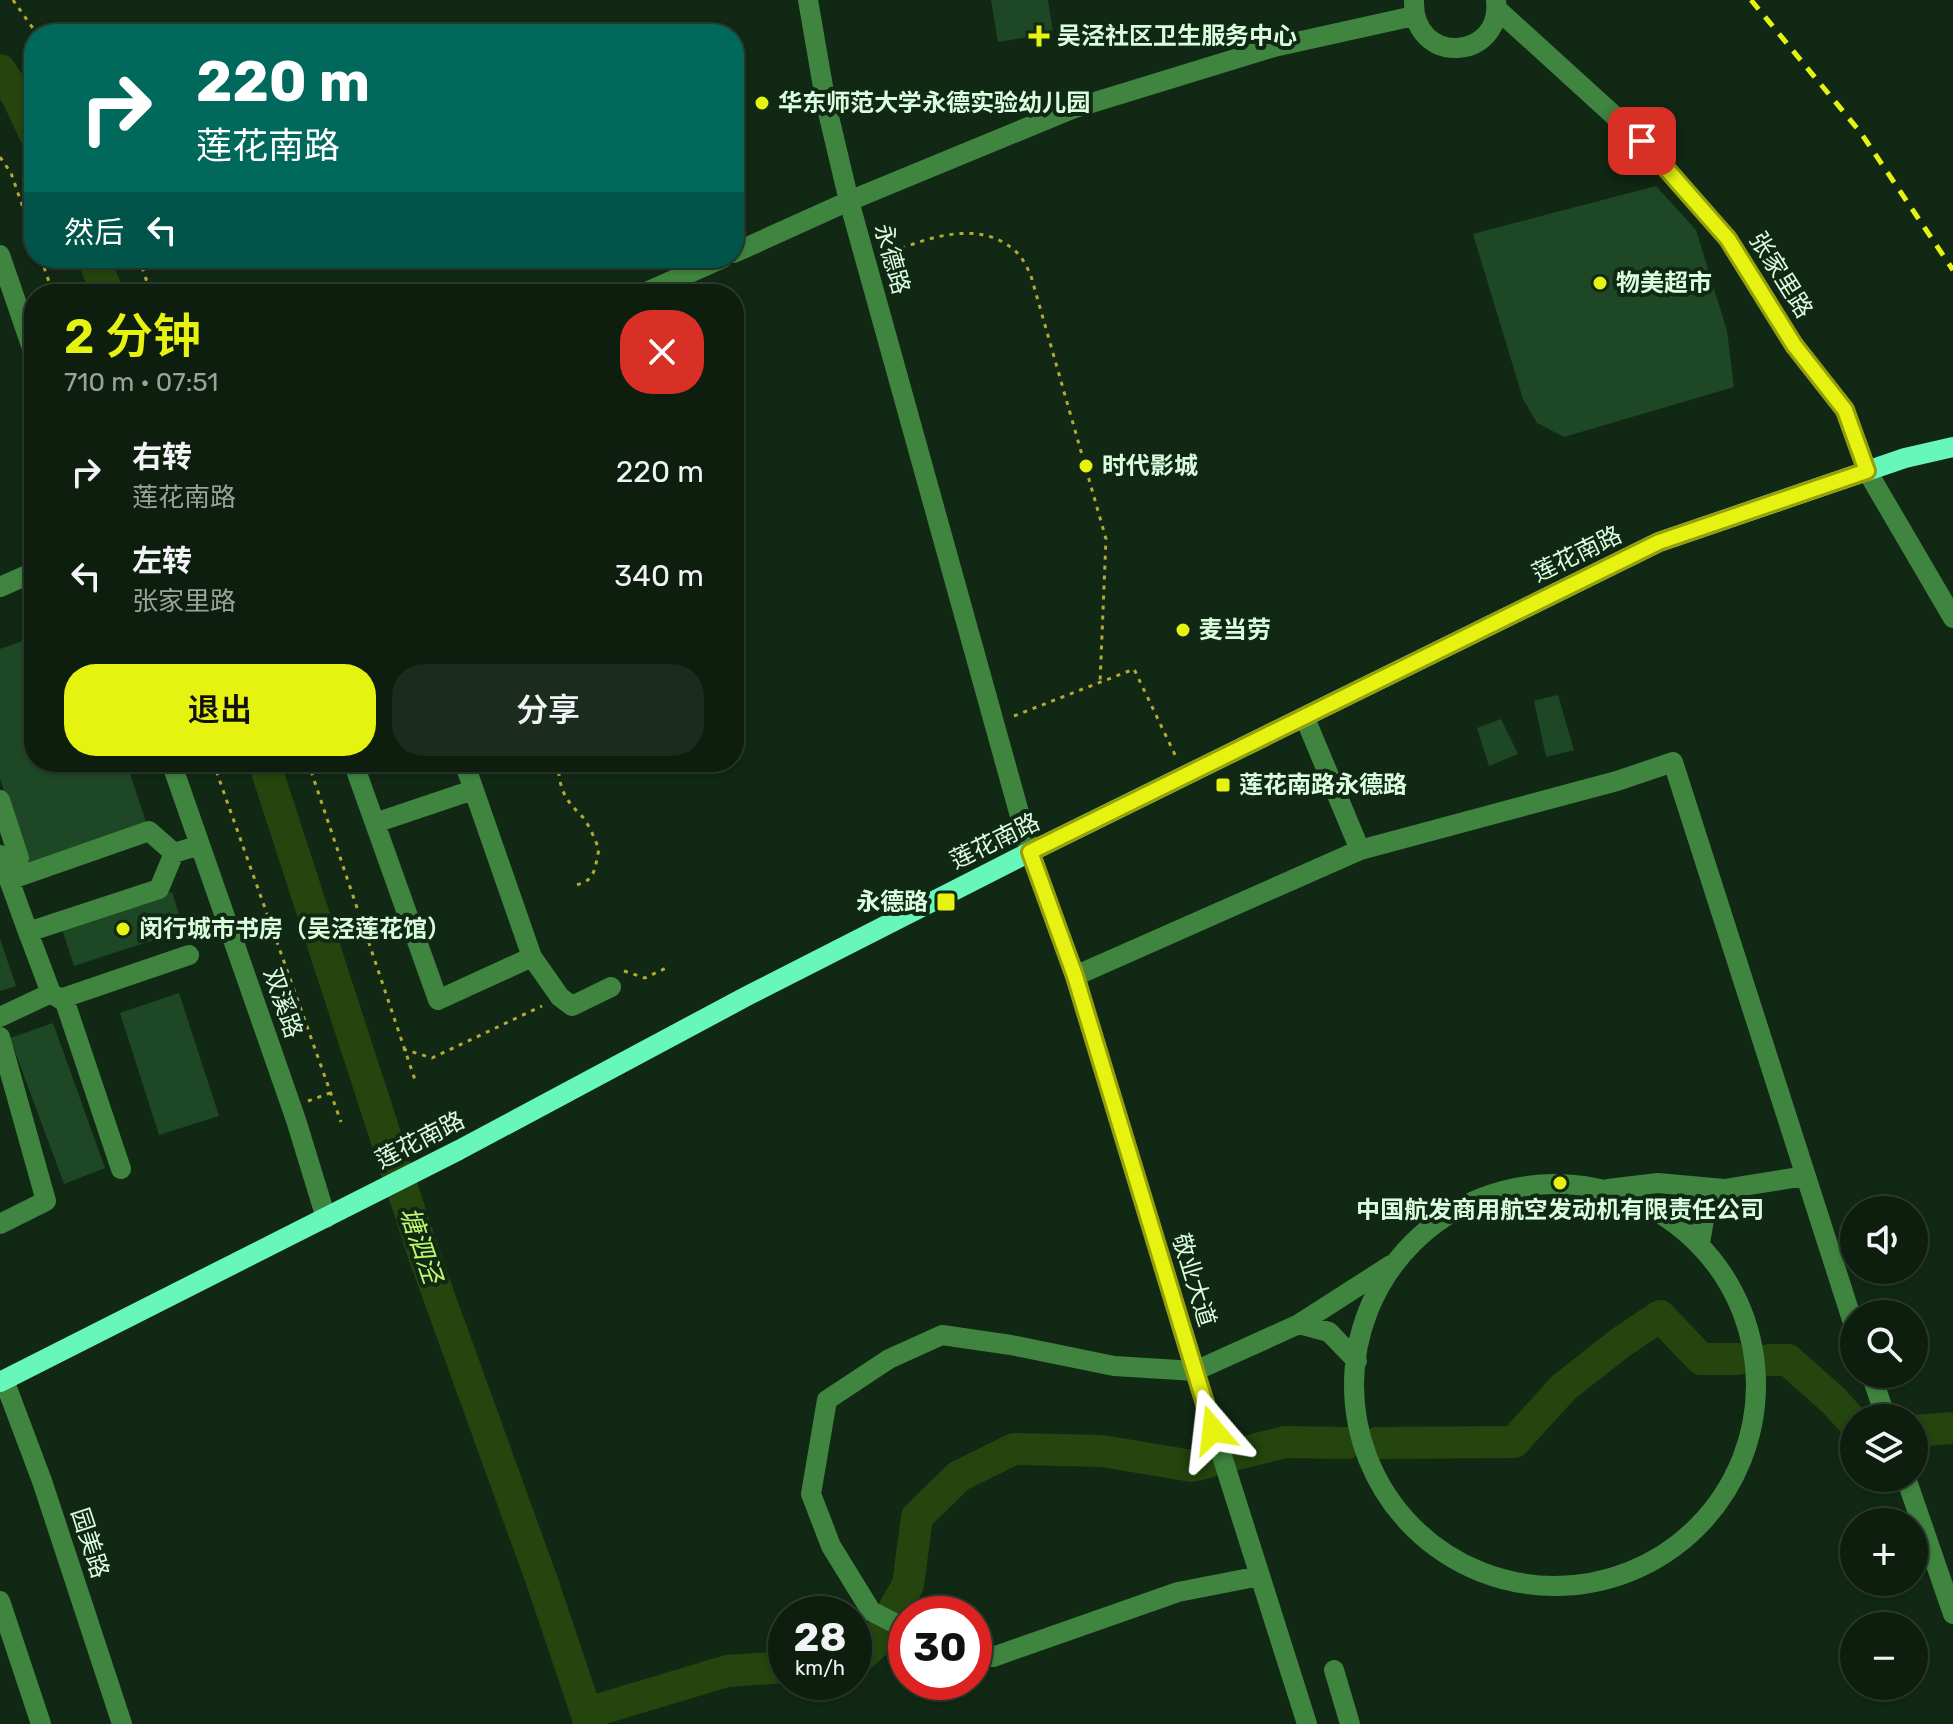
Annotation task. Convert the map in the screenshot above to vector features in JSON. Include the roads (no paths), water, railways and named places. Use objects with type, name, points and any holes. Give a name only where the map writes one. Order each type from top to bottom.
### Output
[{"type":"main road","name":"莲花南路","points":[[2,1381],[459,1150],[747,996],[1030,852],[1659,542],[1905,458],[1953,447]]},
{"type":"street","name":"永德路","points":[[808,0],[826,104],[849,201],[1030,852]]},
{"type":"street","points":[[744,248],[849,201],[1072,109],[1414,8],[1419,28],[1427,38],[1451,49],[1464,48],[1477,43],[1487,34],[1494,23],[1496,4]]},
{"type":"street","name":"张家里路","points":[[1496,4],[1642,141],[1728,239],[1794,345],[1845,410],[1867,471],[1953,618]]},
{"type":"street","points":[[0,255],[24,325]]},
{"type":"street","points":[[664,284],[700,268]]},
{"type":"street","points":[[0,587],[24,576]]},
{"type":"street","points":[[1305,718],[1360,850]]},
{"type":"street","points":[[1075,976],[1360,850],[1617,781],[1673,762],[1846,1300]]},
{"type":"street","name":"双溪路","points":[[174,772],[296,1120],[326,1218]]},
{"type":"street","points":[[357,772],[438,1000],[532,957]]},
{"type":"street","points":[[467,772],[532,957],[560,997],[572,1006],[613,977]]},
{"type":"street","points":[[375,823],[473,790]]},
{"type":"street","points":[[0,800],[10,856],[9,880],[56,996],[65,1002],[121,1169]]},
{"type":"street","points":[[9,880],[149,831],[174,853]]},
{"type":"street","points":[[174,853],[200,845]]},
{"type":"street","name":"敬业大道","points":[[1030,852],[1075,976],[1195,1371],[1307,1724]]},
{"type":"street","points":[[28,932],[159,889],[174,853]]},
{"type":"street","points":[[0,1017],[56,996],[189,955]]},
{"type":"street","points":[[0,1037],[46,1201],[0,1224]]},
{"type":"street","points":[[1600,1190],[1658,1183],[1724,1189],[1805,1176]]},
{"type":"street","points":[[888,1620],[871,1611],[831,1546],[811,1494],[827,1400],[889,1359],[942,1335],[1114,1366],[1195,1371],[1299,1324],[1391,1265],[1442,1216],[1506,1188],[1576,1183],[1643,1202],[1700,1243],[1739,1302],[1756,1370],[1749,1440],[1718,1503],[1674,1549],[1617,1577],[1555,1588],[1492,1578],[1436,1549],[1391,1504],[1362,1447],[1353,1385],[1363,1322],[1391,1265]]},
{"type":"street","points":[[1700,1243],[1705,1214],[1724,1189]]},
{"type":"street","points":[[1299,1324],[1329,1332],[1357,1361]]},
{"type":"street","name":"园美路","points":[[2,1381],[42,1481],[122,1724]]},
{"type":"street","points":[[1911,1492],[1953,1614]]},
{"type":"street","points":[[992,1657],[1178,1592],[1260,1576]]},
{"type":"street","points":[[0,1601],[41,1724]]},
{"type":"street","points":[[1334,1670],[1350,1724]]},
{"type":"waterway","name":"塘泗泾","points":[[0,70],[24,111]]},
{"type":"waterway","name":"塘泗泾","points":[[97,268],[104,284]]},
{"type":"waterway","name":"塘泗泾","points":[[267,772],[424,1255],[543,1584],[590,1724]]},
{"type":"waterway","points":[[1377,1443],[1514,1442],[1564,1387],[1660,1316],[1701,1359],[1738,1359]]},
{"type":"waterway","points":[[1769,1360],[1788,1360],[1840,1408]]},
{"type":"waterway","points":[[1928,1430],[1953,1428]]},
{"type":"waterway","points":[[1237,1454],[1285,1442],[1347,1443]]},
{"type":"waterway","points":[[902,1596],[908,1585],[917,1517],[959,1476],[1014,1449],[1102,1451],[1192,1466],[1208,1462]]},
{"type":"waterway","points":[[872,1646],[880,1633]]},
{"type":"waterway","points":[[587,1713],[727,1671],[768,1668]]},
{"type":"railway","points":[[1751,0],[1861,133],[1953,270]]},
{"type":"place","name":"吴泾社区卫生服务中心","points":[[1039,36]]},
{"type":"place","name":"华东师范大学永德实验幼儿园","points":[[762,103]]},
{"type":"place","name":"物美超市","points":[[1600,283]]},
{"type":"place","name":"时代影城","points":[[1086,466]]},
{"type":"place","name":"麦当劳","points":[[1183,630]]},
{"type":"place","name":"莲花南路永德路","points":[[1223,785]]},
{"type":"place","name":"永德路","points":[[946,902]]},
{"type":"place","name":"闵行城市书房（吴泾莲花馆）","points":[[123,929]]},
{"type":"place","name":"中国航发商用航空发动机有限责任公司","points":[[1560,1183]]}]
